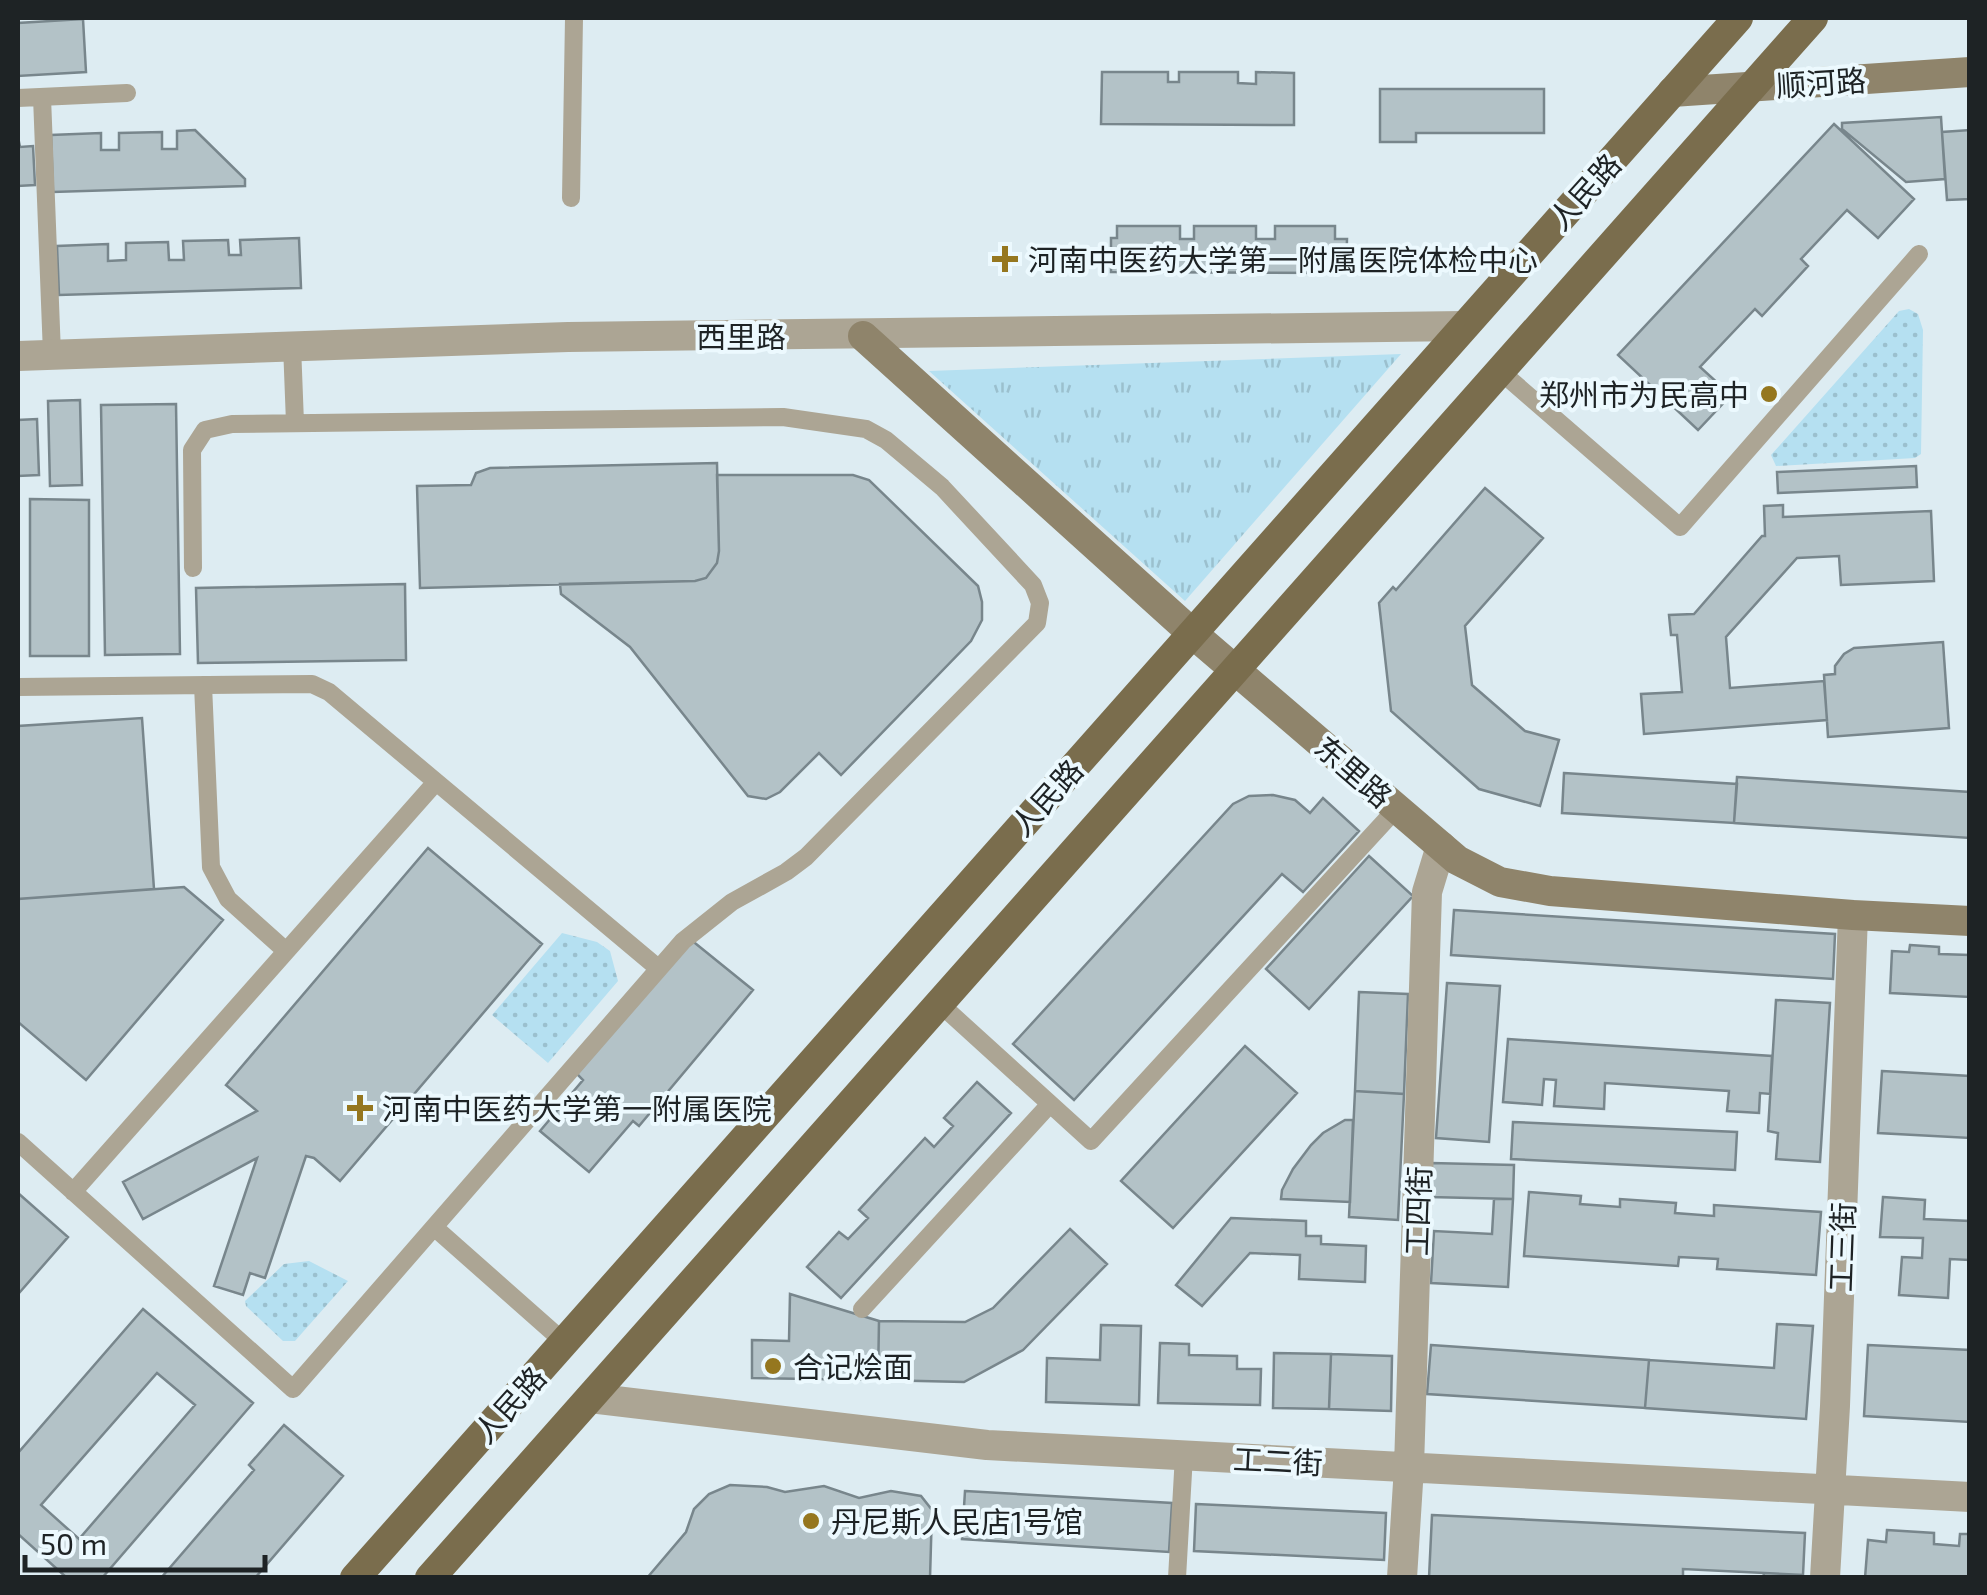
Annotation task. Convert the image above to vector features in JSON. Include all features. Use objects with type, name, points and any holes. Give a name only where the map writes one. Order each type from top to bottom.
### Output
[{"type":"main road","name":"人民路","points":[[355,1578],[1738,18]]},
{"type":"main road","name":"人民路","points":[[430,1578],[1813,18]]},
{"type":"street","name":"顺河路","points":[[1672,92],[1970,72]]},
{"type":"street","name":"西里路","points":[[18,356],[568,337],[1464,326]]},
{"type":"street","name":"东里路","points":[[864,336],[1192,633],[1457,860],[1500,882],[1550,891],[1853,916],[1970,920]]},
{"type":"street","name":"工四街","points":[[1402,1578],[1427,892],[1441,846]]},
{"type":"street","name":"工三街","points":[[1825,1578],[1853,916]]},
{"type":"street","name":"工二街","points":[[590,1398],[988,1444],[1970,1498]]},
{"type":"lane","points":[[570,198],[574,18]]},
{"type":"lane","points":[[18,98],[127,94]]},
{"type":"lane","points":[[42,97],[52,354]]},
{"type":"lane","points":[[1500,371],[1680,527],[1919,254]]},
{"type":"lane","points":[[292,346],[295,423]]},
{"type":"lane","points":[[18,1142],[293,1390],[658,968],[732,902],[786,872],[806,856],[1037,623],[1040,603],[1034,585],[942,487],[886,440],[866,429],[784,417],[232,424],[204,430],[192,450],[193,568]]},
{"type":"lane","points":[[18,687],[312,684],[329,692],[658,968]]},
{"type":"lane","points":[[202,685],[211,867],[228,899],[286,952]]},
{"type":"lane","points":[[72,1192],[436,782]]},
{"type":"lane","points":[[939,1003],[1090,1141],[1397,808]]},
{"type":"lane","points":[[862,1309],[1050,1104]]},
{"type":"lane","points":[[434,1227],[564,1342]]},
{"type":"lane","points":[[1178,1578],[1184,1455]]},
{"type":"green space","points":[[1909,309],[1918,314],[1923,330],[1921,454],[1915,458],[1776,466],[1771,455],[1899,311]]},
{"type":"green space","points":[[1401,354],[1185,601],[929,371]]},
{"type":"green space","points":[[562,933],[597,942],[610,951],[618,981],[548,1063],[492,1015]]},
{"type":"green space","points":[[309,1261],[348,1281],[295,1341],[283,1341],[245,1301],[284,1264]]},
{"type":"building","points":[[83,19],[86,72],[18,76],[18,23]]},
{"type":"building","points":[[1102,72],[1168,72],[1168,82],[1179,82],[1179,72],[1238,72],[1238,83],[1256,84],[1256,72],[1294,73],[1294,125],[1101,124]]},
{"type":"building","points":[[1380,89],[1544,89],[1544,133],[1416,133],[1416,142],[1380,142]]},
{"type":"building","points":[[1941,117],[1945,179],[1906,182],[1842,129],[1842,123]]},
{"type":"building","points":[[1834,124],[1914,199],[1878,238],[1847,210],[1801,259],[1808,266],[1762,316],[1755,309],[1700,367],[1731,395],[1698,430],[1618,355]]},
{"type":"building","points":[[195,130],[245,179],[245,186],[53,192],[51,135],[101,133],[101,150],[119,150],[119,133],[162,132],[162,149],[177,149],[177,131]]},
{"type":"building","points":[[1970,130],[1970,199],[1947,200],[1942,132]]},
{"type":"building","points":[[18,137],[20,147],[33,146],[35,185],[18,186]]},
{"type":"building","points":[[1117,226],[1180,226],[1180,239],[1194,239],[1194,226],[1256,226],[1256,239],[1275,239],[1275,226],[1335,226],[1335,239],[1347,239],[1346,273],[1111,272],[1111,238],[1117,238]]},
{"type":"building","points":[[299,238],[301,288],[59,295],[57,246],[108,244],[108,261],[126,260],[126,243],[168,242],[169,260],[184,260],[183,241],[228,240],[229,255],[241,255],[240,240]]},
{"type":"building","points":[[80,400],[82,485],[50,486],[48,401]]},
{"type":"building","points":[[176,404],[180,654],[105,655],[101,405]]},
{"type":"building","points":[[37,419],[39,475],[18,476],[18,420]]},
{"type":"building","points":[[717,463],[719,551],[717,563],[706,578],[420,588],[417,486],[471,485],[476,473],[490,468]]},
{"type":"building","points":[[1916,466],[1917,487],[1778,493],[1777,472]]},
{"type":"building","points":[[717,475],[853,475],[869,480],[978,586],[982,602],[982,620],[971,641],[841,775],[819,753],[780,792],[766,799],[748,796],[630,647],[561,594],[560,584],[706,578],[717,563],[719,551]]},
{"type":"building","points":[[1485,488],[1543,538],[1465,626],[1472,685],[1525,731],[1559,740],[1540,806],[1479,789],[1391,711],[1379,603],[1393,587],[1396,590]]},
{"type":"building","points":[[30,499],[89,500],[89,656],[30,656]]},
{"type":"building","points":[[1783,505],[1783,517],[1931,511],[1934,581],[1841,585],[1839,556],[1797,558],[1726,637],[1730,688],[1824,681],[1827,720],[1644,734],[1641,694],[1682,692],[1677,635],[1671,635],[1669,615],[1694,614],[1765,536],[1764,506]]},
{"type":"building","points":[[405,584],[406,660],[198,663],[196,588]]},
{"type":"building","points":[[1943,642],[1949,728],[1828,737],[1824,675],[1835,674],[1835,666],[1844,654],[1854,648]]},
{"type":"building","points":[[142,718],[154,889],[18,899],[18,726]]},
{"type":"building","points":[[1564,773],[1737,784],[1734,823],[1562,813]]},
{"type":"building","points":[[1737,777],[1970,792],[1970,838],[1734,823]]},
{"type":"building","points":[[1273,795],[1295,800],[1310,813],[1323,798],[1359,831],[1303,892],[1282,874],[1074,1100],[1013,1044],[1233,804],[1249,796]]},
{"type":"building","points":[[428,848],[542,944],[340,1181],[314,1158],[306,1156],[265,1278],[250,1273],[243,1295],[214,1286],[257,1158],[143,1219],[123,1182],[257,1111],[226,1085]]},
{"type":"building","points":[[1369,856],[1413,896],[1309,1009],[1266,969]]},
{"type":"building","points":[[184,887],[223,920],[86,1080],[18,1022],[18,899]]},
{"type":"building","points":[[1454,910],[1835,934],[1833,979],[1451,955]]},
{"type":"building","points":[[690,939],[753,990],[639,1126],[633,1121],[589,1172],[540,1131],[583,1080],[577,1074]]},
{"type":"building","points":[[1910,945],[1939,947],[1939,954],[1970,955],[1970,997],[1890,993],[1892,951],[1909,952]]},
{"type":"building","points":[[1447,983],[1500,986],[1489,1142],[1436,1138]]},
{"type":"building","points":[[1359,992],[1408,994],[1404,1094],[1355,1091]]},
{"type":"building","points":[[1776,1000],[1830,1003],[1820,1162],[1776,1159],[1778,1133],[1768,1131]]},
{"type":"building","points":[[1508,1039],[1772,1056],[1770,1094],[1760,1093],[1759,1113],[1727,1111],[1729,1091],[1605,1083],[1604,1109],[1554,1106],[1556,1080],[1544,1079],[1542,1105],[1503,1102]]},
{"type":"building","points":[[1245,1046],[1297,1093],[1173,1228],[1121,1181]]},
{"type":"building","points":[[1882,1071],[1970,1076],[1970,1138],[1878,1133]]},
{"type":"building","points":[[977,1082],[1011,1113],[841,1298],[807,1267],[839,1232],[848,1239],[868,1218],[859,1210],[925,1138],[934,1147],[953,1126],[944,1118]]},
{"type":"building","points":[[1355,1091],[1404,1094],[1398,1220],[1349,1217]]},
{"type":"building","points":[[1345,1120],[1353,1120],[1350,1202],[1281,1199],[1293,1169],[1311,1145]]},
{"type":"building","points":[[1513,1122],[1737,1132],[1735,1170],[1511,1159]]},
{"type":"building","points":[[1431,1163],[1514,1165],[1513,1199],[1430,1197]]},
{"type":"building","points":[[1529,1192],[1581,1196],[1580,1204],[1620,1207],[1620,1199],[1676,1203],[1675,1213],[1714,1216],[1714,1205],[1821,1212],[1816,1275],[1717,1269],[1718,1259],[1679,1257],[1678,1266],[1524,1256]]},
{"type":"building","points":[[18,1193],[68,1237],[20,1292],[18,1290]]},
{"type":"building","points":[[1883,1197],[1925,1200],[1924,1219],[1970,1221],[1969,1260],[1950,1259],[1948,1298],[1899,1295],[1902,1257],[1922,1258],[1923,1238],[1880,1237]]},
{"type":"building","points":[[1494,1199],[1513,1199],[1508,1287],[1431,1283],[1434,1231],[1492,1234]]},
{"type":"building","points":[[1231,1218],[1306,1221],[1306,1236],[1321,1236],[1321,1244],[1366,1246],[1365,1282],[1299,1279],[1300,1255],[1250,1253],[1202,1306],[1176,1285]]},
{"type":"building","points":[[1070,1229],[1107,1264],[1023,1350],[964,1382],[878,1380],[879,1321],[965,1322],[993,1308]]},
{"type":"building","points":[[790,1294],[879,1321],[878,1380],[752,1378],[752,1340],[789,1341]]},
{"type":"building","points":[[143,1309],[253,1403],[102,1578],[67,1578],[18,1534],[18,1453]],"holes":[[[157,1373],[195,1405],[79,1539],[41,1505]]]},
{"type":"building","points":[[1777,1324],[1813,1326],[1806,1419],[1645,1408],[1649,1360],[1774,1368]]},
{"type":"building","points":[[1101,1325],[1141,1326],[1139,1405],[1046,1402],[1047,1358],[1100,1360]]},
{"type":"building","points":[[1160,1343],[1189,1344],[1189,1355],[1237,1356],[1237,1369],[1261,1369],[1260,1405],[1158,1403]]},
{"type":"building","points":[[1431,1345],[1649,1360],[1645,1408],[1427,1394]]},
{"type":"building","points":[[1868,1345],[1970,1350],[1970,1422],[1864,1416]]},
{"type":"building","points":[[1274,1353],[1331,1354],[1329,1409],[1273,1408]]},
{"type":"building","points":[[1331,1354],[1392,1356],[1391,1411],[1329,1409]]},
{"type":"building","points":[[284,1425],[343,1476],[255,1578],[161,1578],[254,1470],[249,1465]]},
{"type":"building","name":"丹尼斯人民店1号馆","points":[[730,1485],[785,1492],[824,1486],[859,1498],[891,1491],[921,1496],[932,1510],[930,1578],[647,1578],[686,1532],[694,1509],[709,1494]]},
{"type":"building","points":[[965,1491],[1172,1503],[1169,1552],[962,1539]]},
{"type":"building","points":[[1196,1504],[1386,1513],[1384,1560],[1194,1551]]},
{"type":"building","points":[[1432,1515],[1805,1533],[1803,1575],[1683,1569],[1683,1578],[1429,1578]]},
{"type":"building","points":[[1887,1530],[1934,1533],[1934,1544],[1959,1546],[1960,1534],[1970,1534],[1970,1578],[1865,1578],[1868,1540],[1886,1542]]},
{"type":"building","points":[[1764,1573],[1803,1575],[1803,1578],[1763,1578]]},
{"type":"place","name":"河南中医药大学第一附属医院体检中心","points":[[1005,259]]},
{"type":"place","name":"郑州市为民高中","points":[[1769,394]]},
{"type":"place","name":"河南中医药大学第一附属医院","points":[[360,1108]]},
{"type":"place","name":"合记烩面","points":[[773,1366]]},
{"type":"place","name":"丹尼斯人民店1号馆","points":[[811,1521]]}]
